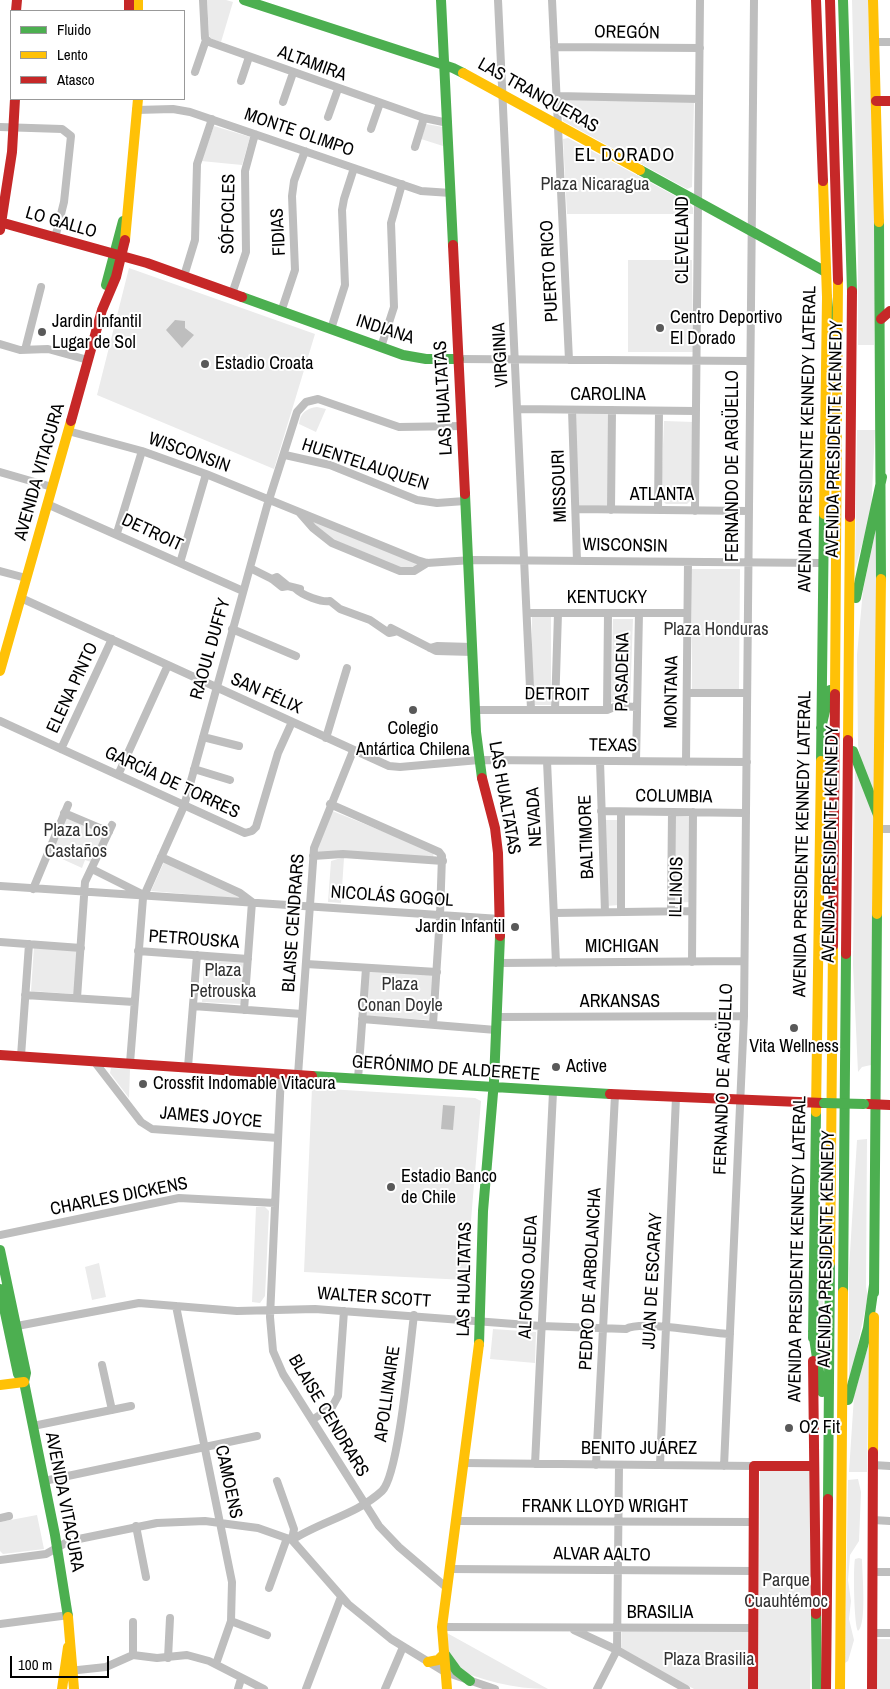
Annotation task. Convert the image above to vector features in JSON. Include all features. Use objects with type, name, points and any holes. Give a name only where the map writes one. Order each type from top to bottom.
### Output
[{"type":"main road","name":"LAS TRANQUERAS","points":[[244,0],[274,4],[445,64],[826,272]]},
{"type":"main road","name":"LAS HUALTATAS","points":[[442,0],[475,710],[479,760],[497,840],[500,920],[500,963],[493,1089],[483,1211],[478,1368],[442,1627],[447,1689]]},
{"type":"main road","name":"AVENIDA PRESIDENTE KENNEDY LATERAL","points":[[816,0],[827,297],[821,728],[820,1103],[813,1331],[813,1466],[818,1620],[818,1689]]},
{"type":"main road","name":"AVENIDA PRESIDENTE KENNEDY","points":[[826,1689],[838,404],[838,263],[830,0]]},
{"type":"main road","name":"AVENIDA PRESIDENTE KENNEDY","points":[[840,1689],[852,307],[843,0]]},
{"type":"main road","points":[[872,1689],[874,1285],[869,1104],[885,620],[882,477],[886,414],[881,319],[873,0]]},
{"type":"main road","points":[[1,225],[8,186],[14,127],[14,100]]},
{"type":"main road","name":"AVENIDA VITACURA","points":[[0,671],[118,255],[127,207],[136,100]]},
{"type":"main road","points":[[876,102],[890,101]]},
{"type":"main road","name":"LO GALLO","points":[[1,225],[118,255]]},
{"type":"main road","name":"INDIANA","points":[[118,255],[184,276],[381,347],[418,358],[459,359]]},
{"type":"main road","points":[[881,294],[890,304]]},
{"type":"main road","points":[[827,297],[838,404]]},
{"type":"main road","points":[[881,319],[890,311]]},
{"type":"main road","points":[[849,641],[859,580],[882,477]]},
{"type":"main road","points":[[821,728],[836,655]]},
{"type":"main road","points":[[848,725],[857,766],[878,815]]},
{"type":"main road","name":"GERÓNIMO DE ALDERETE","points":[[0,1056],[130,1063],[493,1089],[676,1098],[890,1105]]},
{"type":"main road","name":"AVENIDA VITACURA","points":[[0,1250],[17,1326],[26,1373],[24,1382],[58,1547],[69,1615],[74,1689]]},
{"type":"main road","points":[[841,1460],[849,1394],[868,1328],[874,1285]]},
{"type":"main road","name":"AVENIDA VITACURA","points":[[0,1289],[18,1374],[24,1382]]},
{"type":"main road","points":[[813,1331],[828,1451]]},
{"type":"main road","points":[[0,1385],[24,1382]]},
{"type":"main road","points":[[753,1689],[754,1466]]},
{"type":"main road","name":"BENITO JUÁREZ","points":[[754,1466],[813,1466]]},
{"type":"main road","points":[[818,1620],[828,1522]]},
{"type":"main road","name":"AVENIDA VITACURA","points":[[60,1689],[66,1662],[70,1628]]},
{"type":"main road","name":"AVENIDA VITACURA","points":[[73,1653],[78,1670],[80,1689]]},
{"type":"main road","points":[[428,1662],[438,1660],[443,1653],[451,1664],[470,1682]]},
{"type":"street","points":[[195,72],[206,40],[203,0]]},
{"type":"street","name":"VIRGINIA","points":[[498,0],[504,96],[531,710]]},
{"type":"street","name":"PUERTO RICO","points":[[552,0],[569,360]]},
{"type":"street","name":"CLEVELAND","points":[[695,510],[700,0]]},
{"type":"street","name":"FERNANDO DE ARGÜELLO","points":[[724,1466],[744,1016],[754,0]]},
{"type":"street","name":"ALTAMIRA","points":[[206,40],[338,89],[424,118],[448,123]]},
{"type":"street","points":[[874,42],[890,42]]},
{"type":"street","name":"OREGÓN","points":[[554,47],[700,48]]},
{"type":"street","points":[[241,81],[249,57]]},
{"type":"street","points":[[283,102],[293,73]]},
{"type":"street","points":[[328,117],[338,89]]},
{"type":"street","points":[[557,96],[699,99]]},
{"type":"street","points":[[371,129],[380,103]]},
{"type":"street","name":"MONTE OLIMPO","points":[[136,110],[180,110],[212,119],[402,184],[429,192],[451,192]]},
{"type":"street","points":[[414,146],[424,118]]},
{"type":"street","points":[[184,276],[195,240],[197,164],[212,119]]},
{"type":"street","points":[[0,127],[62,129],[71,136],[64,202],[55,238]]},
{"type":"street","name":"SÓFOCLES","points":[[232,294],[246,252],[245,171],[255,134]]},
{"type":"street","name":"FIDIAS","points":[[281,312],[295,270],[292,196],[294,182],[305,151]]},
{"type":"street","points":[[331,329],[345,291],[343,205],[354,168]]},
{"type":"street","points":[[381,347],[394,307],[391,223],[402,184]]},
{"type":"street","points":[[25,350],[41,288]]},
{"type":"street","points":[[0,344],[25,350],[48,349],[88,360]]},
{"type":"street","name":"INDIANA","points":[[459,359],[750,362]]},
{"type":"street","name":"RAOUL DUFFY","points":[[130,1063],[144,896],[184,806],[232,629],[269,500],[285,455],[297,412],[303,405],[314,400],[322,400],[399,427],[462,426]]},
{"type":"street","name":"CAROLINA","points":[[518,410],[696,411]]},
{"type":"street","name":"MISSOURI","points":[[572,410],[577,561]]},
{"type":"street","points":[[611,510],[612,410]]},
{"type":"street","points":[[658,510],[659,411]]},
{"type":"street","name":"WISCONSIN","points":[[68,431],[142,451],[206,474],[427,564]]},
{"type":"street","points":[[117,533],[142,451]]},
{"type":"street","name":"HUENTELAUQUEN","points":[[285,455],[330,465],[417,500],[437,503],[466,501]]},
{"type":"street","points":[[0,472],[52,487]]},
{"type":"street","points":[[180,563],[206,474]]},
{"type":"street","name":"DETROIT","points":[[47,504],[117,533],[243,591]]},
{"type":"street","name":"WISCONSIN","points":[[298,510],[313,528],[332,543],[400,571],[414,571],[427,564],[468,560],[823,563]]},
{"type":"street","name":"ATLANTA","points":[[576,510],[749,511]]},
{"type":"street","name":"MONTANA","points":[[686,762],[688,562]]},
{"type":"street","points":[[250,568],[272,579],[277,577],[288,586],[307,592],[314,598],[326,602],[330,601],[340,609],[351,614],[355,613],[374,624],[382,624],[394,632],[430,648],[442,652],[472,650]]},
{"type":"street","points":[[0,571],[26,578]]},
{"type":"street","name":"SAN FÉLIX","points":[[21,598],[382,764],[400,767],[479,760]]},
{"type":"street","name":"KENTUCKY","points":[[527,613],[687,613]]},
{"type":"street","points":[[554,710],[558,613]]},
{"type":"street","points":[[607,710],[608,613]]},
{"type":"street","name":"PASADENA","points":[[636,762],[639,613]]},
{"type":"street","points":[[232,629],[296,656]]},
{"type":"street","name":"ELENA PINTO","points":[[61,749],[112,639]]},
{"type":"street","points":[[118,775],[168,665]]},
{"type":"street","points":[[326,738],[347,668]]},
{"type":"street","points":[[687,693],[747,693]]},
{"type":"street","name":"DETROIT","points":[[475,710],[607,710],[617,706],[637,707]]},
{"type":"street","name":"GARCÍA DE TORRES","points":[[0,721],[242,833],[252,831],[256,827],[278,753],[292,722]]},
{"type":"street","points":[[203,736],[239,746]]},
{"type":"street","name":"BLAISE CENDRARS","points":[[298,1075],[314,856],[330,804],[353,751]]},
{"type":"street","name":"TEXAS","points":[[479,760],[746,762]]},
{"type":"street","name":"NEVADA","points":[[547,761],[556,963]]},
{"type":"street","name":"BALTIMORE","points":[[600,761],[605,912]]},
{"type":"street","points":[[194,770],[230,780]]},
{"type":"street","points":[[330,804],[439,852],[443,861],[433,1024]]},
{"type":"street","points":[[33,889],[68,805]]},
{"type":"street","name":"COLUMBIA","points":[[601,812],[746,813]]},
{"type":"street","points":[[621,812],[621,912]]},
{"type":"street","points":[[671,912],[672,812]]},
{"type":"street","name":"ILLINOIS","points":[[692,962],[693,812]]},
{"type":"street","points":[[64,813],[110,829],[85,882],[77,998]]},
{"type":"street","points":[[878,829],[890,829]]},
{"type":"street","points":[[314,856],[343,854],[443,861]]},
{"type":"street","name":"NICOLÁS GOGOL","points":[[161,857],[240,893],[252,902]]},
{"type":"street","name":"NICOLÁS GOGOL","points":[[92,869],[144,896]]},
{"type":"street","name":"NICOLÁS GOGOL","points":[[0,886],[500,920]]},
{"type":"street","points":[[244,1010],[252,902]]},
{"type":"street","points":[[554,913],[692,911]]},
{"type":"street","points":[[0,942],[81,948]]},
{"type":"street","points":[[21,1056],[29,944]]},
{"type":"street","name":"PETROUSKA","points":[[138,951],[248,959]]},
{"type":"street","points":[[188,1067],[197,955]]},
{"type":"street","name":"MICHIGAN","points":[[500,963],[744,961]]},
{"type":"street","points":[[306,964],[437,972]]},
{"type":"street","points":[[358,1079],[366,968]]},
{"type":"street","points":[[25,995],[134,1002]]},
{"type":"street","points":[[193,1006],[302,1014]]},
{"type":"street","name":"ARKANSAS","points":[[497,1018],[744,1016]]},
{"type":"street","points":[[362,1019],[496,1030]]},
{"type":"street","name":"JAMES JOYCE","points":[[94,1061],[141,1122],[152,1129],[278,1138]]},
{"type":"street","points":[[106,1062],[107,1076]]},
{"type":"street","name":"BLAISE CENDRARS","points":[[281,1074],[270,1310],[271,1342],[276,1360],[363,1504],[386,1536],[446,1588]]},
{"type":"street","name":"ALFONSO OJEDA","points":[[535,1464],[553,1092]]},
{"type":"street","name":"PEDRO DE ARBOLANCHA","points":[[596,1465],[615,1095]]},
{"type":"street","name":"JUAN DE ESCARAY","points":[[660,1465],[676,1098]]},
{"type":"street","name":"CHARLES DICKENS","points":[[0,1235],[179,1198],[275,1203]]},
{"type":"street","name":"WALTER SCOTT","points":[[17,1326],[127,1304],[237,1310],[304,1308],[541,1326],[603,1328],[666,1327],[730,1334]]},
{"type":"street","name":"CAMOENS","points":[[176,1306],[233,1590],[231,1621],[216,1664]]},
{"type":"street","points":[[312,1420],[332,1406],[338,1396],[344,1311]]},
{"type":"street","name":"APOLLINAIRE","points":[[290,1539],[344,1516],[384,1488],[390,1477],[414,1315]]},
{"type":"street","points":[[102,1365],[112,1410]]},
{"type":"street","points":[[33,1426],[131,1406]]},
{"type":"street","points":[[44,1481],[257,1436]]},
{"type":"street","name":"BENITO JUÁREZ","points":[[464,1463],[754,1466]]},
{"type":"street","points":[[873,1465],[890,1466]]},
{"type":"street","points":[[597,1689],[618,1650],[619,1466]]},
{"type":"street","points":[[269,1588],[294,1529],[276,1481]]},
{"type":"street","points":[[0,1518],[10,1516]]},
{"type":"street","points":[[873,1520],[890,1521]]},
{"type":"street","points":[[0,1560],[46,1554],[69,1541],[136,1526],[173,1521],[220,1522],[252,1526],[290,1539],[340,1597],[366,1621],[403,1647],[445,1672],[495,1689]]},
{"type":"street","name":"FRANK LLOYD WRIGHT","points":[[456,1521],[754,1522]]},
{"type":"street","points":[[136,1526],[146,1577]]},
{"type":"street","name":"ALVAR AALTO","points":[[449,1569],[754,1571]]},
{"type":"street","points":[[873,1572],[890,1572]]},
{"type":"street","points":[[306,1689],[340,1597]]},
{"type":"street","points":[[0,1624],[69,1615]]},
{"type":"street","points":[[168,1658],[170,1618]]},
{"type":"street","points":[[231,1621],[268,1636]]},
{"type":"street","points":[[133,1622],[133,1655]]},
{"type":"street","name":"BRASILIA","points":[[442,1627],[753,1628]]},
{"type":"street","name":"BRASILIA","points":[[568,1628],[588,1635],[618,1650],[686,1689]]},
{"type":"street","points":[[872,1633],[890,1633]]},
{"type":"street","points":[[385,1689],[403,1647]]},
{"type":"street","points":[[78,1670],[106,1667],[133,1655],[168,1658],[195,1656],[216,1664],[241,1679],[264,1689]]},
{"type":"street","points":[[238,1689],[241,1679]]},
{"type":"green space","points":[[207,0],[233,2],[221,42],[211,39],[209,35]]},
{"type":"green space","points":[[852,0],[868,0],[876,248],[874,345],[858,345],[858,246]]},
{"type":"green space","points":[[562,99],[694,102],[692,187],[687,189],[563,121]]},
{"type":"green space","points":[[426,124],[443,127],[443,146],[421,139]]},
{"type":"green space","points":[[214,126],[250,137],[242,165],[201,161]]},
{"type":"green space","name":"Plaza Nicaragua","points":[[568,138],[690,204],[693,208],[693,214],[567,214],[563,139]]},
{"type":"green space","name":"Centro Deportivo El Dorado","points":[[628,260],[692,260],[693,352],[628,352]]},
{"type":"green space","name":"Estadio Croata","points":[[129,268],[315,334],[274,469],[97,395]]},
{"type":"green space","points":[[317,407],[326,409],[316,432],[299,424],[305,412]]},
{"type":"green space","points":[[575,412],[610,413],[609,505],[576,505]]},
{"type":"green space","points":[[664,421],[694,422],[692,499],[687,504],[666,504],[661,499]]},
{"type":"green space","points":[[857,430],[875,430],[871,514],[855,569]]},
{"type":"green space","points":[[310,518],[420,565],[409,569],[401,568],[351,549],[328,536]]},
{"type":"green space","points":[[877,523],[875,798],[861,761],[858,745],[857,655],[863,590]]},
{"type":"green space","name":"Plaza Honduras","points":[[692,569],[740,569],[739,690],[692,690]]},
{"type":"green space","points":[[532,615],[551,615],[551,705],[532,705]]},
{"type":"green space","points":[[613,619],[633,619],[630,703],[611,702]]},
{"type":"green space","points":[[855,768],[874,817],[871,1065],[862,1067],[858,1072],[853,965]]},
{"type":"green space","points":[[330,810],[434,852],[433,858],[318,856],[316,846]]},
{"type":"green space","name":"Plaza Los Castaños","points":[[65,815],[96,829],[94,833],[102,837],[91,862],[85,860],[82,868],[49,853]]},
{"type":"green space","points":[[674,816],[692,817],[690,902],[673,903]]},
{"type":"green space","points":[[602,820],[619,820],[619,905],[606,906]]},
{"type":"green space","points":[[344,858],[341,903],[328,902],[331,861]]},
{"type":"green space","points":[[164,862],[245,899],[151,891]]},
{"type":"green space","points":[[34,947],[77,950],[74,994],[31,991]]},
{"type":"green space","name":"Plaza Petrouska","points":[[204,958],[244,960],[242,1004],[202,1002]]},
{"type":"green space","name":"Plaza Conan Doyle","points":[[369,970],[434,974],[431,1020],[366,1016]]},
{"type":"green space","points":[[111,1068],[130,1069],[129,1098],[110,1073]]},
{"type":"green space","name":"Estadio Banco de Chile","points":[[312,1088],[475,1098],[481,1101],[466,1280],[304,1272]]},
{"type":"green space","points":[[867,1139],[866,1287],[868,1296],[849,1387],[849,1269],[857,1140]]},
{"type":"green space","points":[[256,1207],[265,1207],[269,1211],[265,1296],[260,1303],[252,1302]]},
{"type":"green space","points":[[819,1214],[823,1214],[823,1365],[818,1337]]},
{"type":"green space","points":[[99,1263],[106,1297],[92,1300],[85,1267]]},
{"type":"green space","points":[[493,1329],[536,1332],[535,1363],[490,1359]]},
{"type":"green space","points":[[869,1343],[867,1472],[849,1472],[854,1396]]},
{"type":"green space","name":"Parque Cuauhtémoc","points":[[760,1471],[811,1471],[813,1592],[810,1689],[758,1689]]},
{"type":"green space","points":[[858,1479],[861,1492],[859,1541],[850,1555],[848,1580],[851,1601],[849,1619],[854,1640],[848,1661],[845,1663],[848,1480]]},
{"type":"green space","points":[[37,1515],[44,1549],[3,1554],[0,1551],[0,1522]]},
{"type":"green space","points":[[855,1559],[862,1559],[863,1609],[861,1626],[858,1631],[854,1573]]},
{"type":"green space","name":"Plaza Brasilia","points":[[748,1630],[748,1689],[694,1689],[621,1649],[622,1631]]},
{"type":"green space","points":[[447,1633],[548,1689],[535,1689],[498,1683],[450,1667]]},
{"type":"green space","points":[[876,1639],[890,1639],[890,1689],[875,1689]]},
{"type":"shaded area","points":[[175,320],[185,321],[185,328],[194,335],[182,348],[166,330]]},
{"type":"shaded area","points":[[443,1105],[455,1106],[453,1130],[441,1129]]},
{"type":"traffic: fast","points":[[244,0],[453,68],[463,73]]},
{"type":"traffic: fast","points":[[441,0],[453,245]]},
{"type":"traffic: fast","points":[[843,0],[852,291]]},
{"type":"traffic: fast","points":[[640,170],[826,272]]},
{"type":"traffic: fast","points":[[106,285],[123,221]]},
{"type":"traffic: fast","points":[[879,222],[881,579]]},
{"type":"traffic: fast","points":[[242,297],[403,355],[426,359],[459,359]]},
{"type":"traffic: fast","points":[[827,297],[830,329]]},
{"type":"traffic: fast","points":[[856,598],[882,477]]},
{"type":"traffic: fast","points":[[465,494],[476,732],[482,778]]},
{"type":"traffic: fast","points":[[821,761],[824,514]]},
{"type":"traffic: fast","points":[[821,728],[830,690]]},
{"type":"traffic: fast","points":[[853,751],[878,815]]},
{"type":"traffic: fast","points":[[874,1293],[877,914]]},
{"type":"traffic: fast","points":[[479,1344],[483,1211],[494,1081],[500,936]]},
{"type":"traffic: fast","points":[[843,1292],[846,954]]},
{"type":"traffic: fast","points":[[312,1076],[610,1094]]},
{"type":"traffic: fast","points":[[824,1103],[864,1104]]},
{"type":"traffic: fast","points":[[813,1338],[816,1112]]},
{"type":"traffic: fast","points":[[0,1250],[26,1373],[24,1382]]},
{"type":"traffic: fast","points":[[828,1499],[830,1263]]},
{"type":"traffic: fast","points":[[848,1400],[868,1328],[874,1285]]},
{"type":"traffic: fast","points":[[0,1289],[18,1374],[24,1382],[55,1535],[68,1617]]},
{"type":"traffic: fast","points":[[813,1331],[822,1392]]},
{"type":"traffic: fast","points":[[816,1614],[817,1689]]},
{"type":"traffic: fast","points":[[444,1653],[457,1671],[470,1681]]},
{"type":"traffic: slow","points":[[138,0],[138,10]]},
{"type":"traffic: slow","points":[[873,0],[879,222]]},
{"type":"traffic: slow","points":[[463,73],[640,170]]},
{"type":"traffic: slow","points":[[125,240],[138,100]]},
{"type":"traffic: slow","points":[[823,181],[827,297],[824,514]]},
{"type":"traffic: slow","points":[[835,694],[838,280]]},
{"type":"traffic: slow","points":[[0,671],[71,421]]},
{"type":"traffic: slow","points":[[848,740],[850,517]]},
{"type":"traffic: slow","points":[[877,914],[881,579]]},
{"type":"traffic: slow","points":[[816,1112],[821,761]]},
{"type":"traffic: slow","points":[[830,1263],[833,946]]},
{"type":"traffic: slow","points":[[840,1689],[843,1292]]},
{"type":"traffic: slow","points":[[873,1452],[874,1317]]},
{"type":"traffic: slow","points":[[447,1689],[442,1627],[479,1344]]},
{"type":"traffic: slow","points":[[0,1385],[24,1382]]},
{"type":"traffic: slow","points":[[68,1617],[74,1689]]},
{"type":"traffic: slow","points":[[62,1689],[68,1647]]},
{"type":"traffic: slow","points":[[428,1662],[438,1660],[443,1655]]},
{"type":"traffic: jam","points":[[16,10],[17,0]]},
{"type":"traffic: jam","points":[[129,0],[129,10]]},
{"type":"traffic: jam","points":[[816,0],[823,181]]},
{"type":"traffic: jam","points":[[830,0],[838,280]]},
{"type":"traffic: jam","points":[[0,230],[12,152],[15,100]]},
{"type":"traffic: jam","points":[[876,101],[890,101]]},
{"type":"traffic: jam","points":[[0,222],[147,263],[242,297]]},
{"type":"traffic: jam","points":[[71,421],[102,310],[116,277],[125,240]]},
{"type":"traffic: jam","points":[[453,245],[465,494]]},
{"type":"traffic: jam","points":[[850,517],[852,291]]},
{"type":"traffic: jam","points":[[881,319],[890,311]]},
{"type":"traffic: jam","points":[[833,946],[835,694]]},
{"type":"traffic: jam","points":[[846,954],[848,740]]},
{"type":"traffic: jam","points":[[482,778],[495,828],[498,853],[500,936]]},
{"type":"traffic: jam","points":[[0,1055],[312,1076]]},
{"type":"traffic: jam","points":[[610,1094],[823,1103]]},
{"type":"traffic: jam","points":[[868,1104],[890,1105]]},
{"type":"traffic: jam","points":[[813,1361],[816,1614]]},
{"type":"traffic: jam","points":[[872,1689],[873,1452]]},
{"type":"traffic: jam","points":[[753,1689],[754,1466],[813,1466]]},
{"type":"traffic: jam","points":[[826,1689],[828,1499]]},
{"type":"place","name":"Centro Deportivo El Dorado","points":[[660,328]]},
{"type":"place","name":"Jardin Infantil Lugar de Sol","points":[[42,332]]},
{"type":"place","name":"Estadio Croata","points":[[205,364]]},
{"type":"place","name":"Colegio Antártica Chilena","points":[[413,710]]},
{"type":"place","name":"Jardin Infantil","points":[[515,927]]},
{"type":"place","name":"Vita Wellness","points":[[794,1028]]},
{"type":"place","name":"Active","points":[[556,1067]]},
{"type":"place","name":"Crossfit Indomable Vitacura","points":[[143,1084]]},
{"type":"place","name":"Estadio Banco de Chile","points":[[391,1187]]},
{"type":"place","name":"O2 Fit","points":[[789,1428]]},
{"type":"district","name":"EL DORADO","points":[[625,156]]}]
